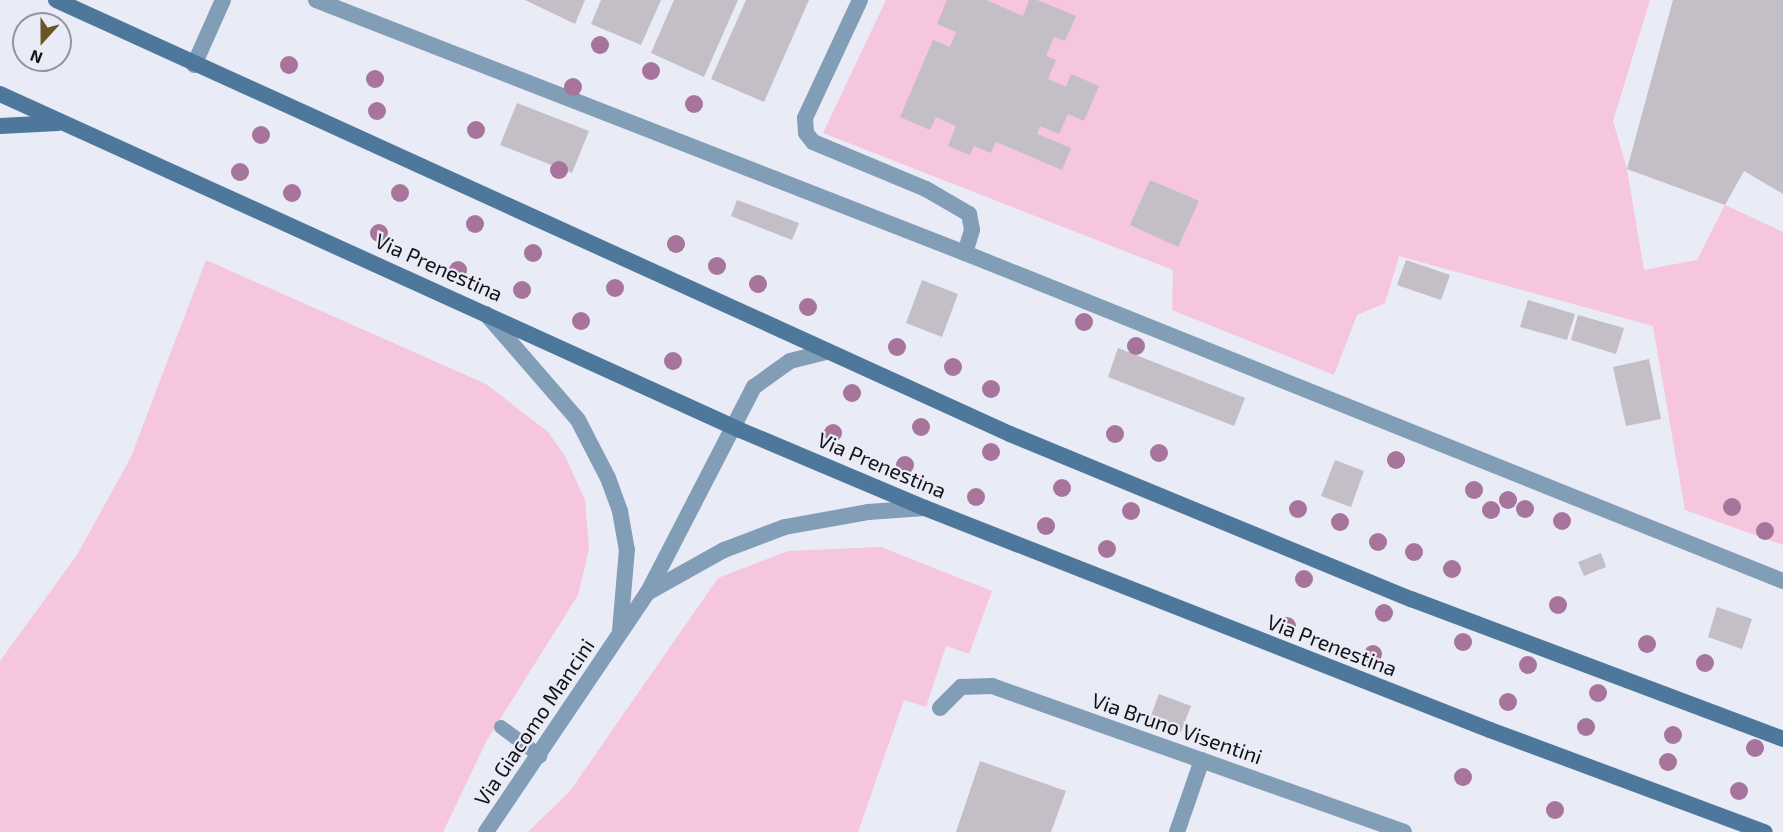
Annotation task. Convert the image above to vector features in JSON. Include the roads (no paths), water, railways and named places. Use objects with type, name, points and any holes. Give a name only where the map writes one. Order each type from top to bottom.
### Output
[{"type":"main road","points":[[56,0],[194,65],[1010,434],[1290,550],[1558,657],[1783,739]]},
{"type":"main road","name":"Via Prenestina","points":[[0,94],[731,426],[924,508],[1490,730],[1765,832]]},
{"type":"main road","points":[[0,126],[62,123]]},
{"type":"street","points":[[194,65],[223,0]]},
{"type":"street","points":[[316,0],[965,253],[1783,581]]},
{"type":"street","points":[[860,0],[805,118],[807,133],[813,142],[926,189],[969,214],[972,230],[965,253]]},
{"type":"street","name":"Via Giacomo Mancini","points":[[484,312],[578,420],[616,496],[627,563],[618,636]]},
{"type":"street","points":[[647,593],[731,426],[754,387],[768,373],[790,361],[825,352]]},
{"type":"street","name":"Via Giacomo Mancini","points":[[486,832],[540,756],[647,593],[724,550],[785,527],[868,512],[924,508]]},
{"type":"street","name":"Via Bruno Visentini","points":[[940,708],[961,687],[985,685],[1404,832]]},
{"type":"street","points":[[1177,832],[1202,760]]},
{"type":"lane","points":[[501,727],[540,756]]}]
